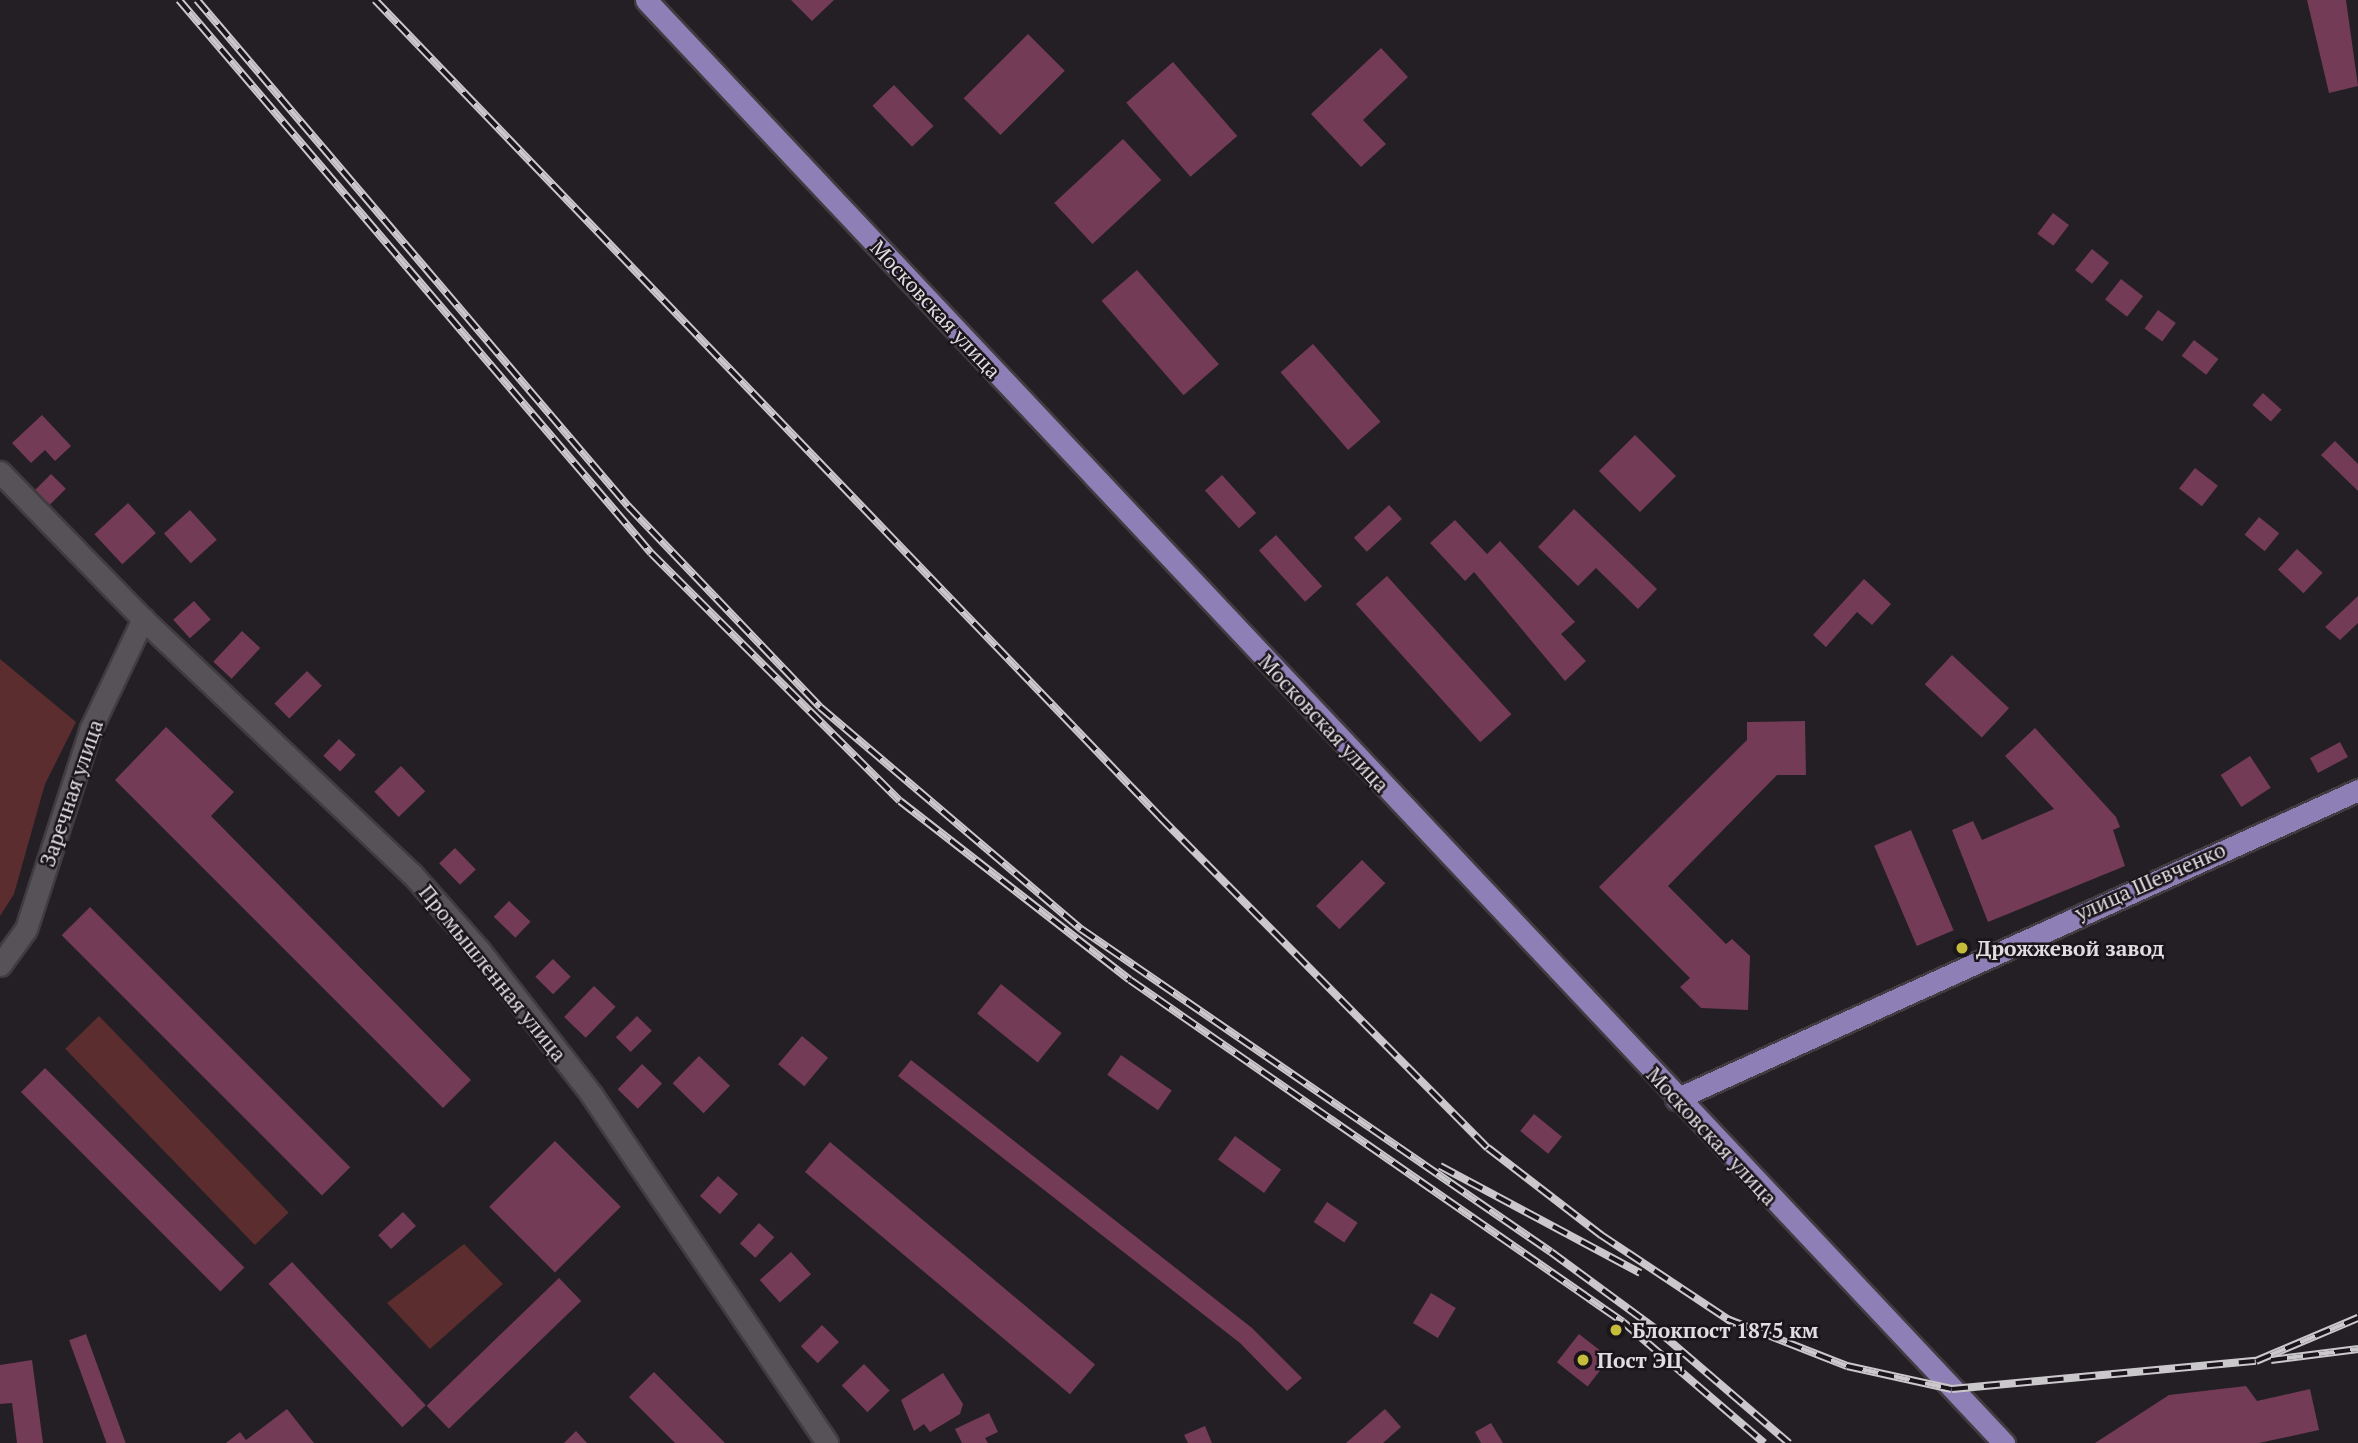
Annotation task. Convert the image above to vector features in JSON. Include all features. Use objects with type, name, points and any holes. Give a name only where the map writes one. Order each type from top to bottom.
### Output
[{"type":"main road","name":"Московская улица","points":[[646,0],[1676,1099],[2004,1443]]},
{"type":"main road","name":"улица Шевченко","points":[[1676,1099],[2358,790]]},
{"type":"street","name":"Промышленная улица","points":[[0,472],[143,619],[411,874],[479,950],[591,1094],[827,1443]]},
{"type":"street","name":"Заречная улица","points":[[0,965],[26,929],[91,728],[143,619]]},
{"type":"shaded area","points":[[0,659],[76,722],[45,784],[14,894],[0,916]]},
{"type":"shaded area","points":[[99,1016],[289,1212],[255,1245],[65,1049]]},
{"type":"shaded area","points":[[464,1244],[503,1284],[430,1349],[387,1303]]},
{"type":"building","points":[[791,0],[834,0],[812,21]]},
{"type":"building","points":[[2307,0],[2346,0],[2358,86],[2329,93]]},
{"type":"building","points":[[1028,34],[1065,71],[1000,135],[964,98]]},
{"type":"building","points":[[1381,48],[1408,77],[1363,120],[1386,144],[1361,167],[1311,114]]},
{"type":"building","points":[[1173,62],[1237,136],[1191,177],[1126,103]]},
{"type":"building","points":[[894,85],[934,126],[912,147],[872,106]]},
{"type":"building","points":[[1123,139],[1161,180],[1092,244],[1054,203]]},
{"type":"building","points":[[2053,213],[2069,225],[2053,246],[2037,234]]},
{"type":"building","points":[[2092,249],[2109,263],[2092,284],[2075,270]]},
{"type":"building","points":[[1137,270],[1219,364],[1184,395],[1102,301]]},
{"type":"building","points":[[2121,279],[2143,296],[2127,317],[2105,299]]},
{"type":"building","points":[[2158,310],[2176,323],[2162,342],[2144,329]]},
{"type":"building","points":[[2194,340],[2218,359],[2206,375],[2182,356]]},
{"type":"building","points":[[1313,344],[1381,422],[1348,450],[1281,372]]},
{"type":"building","points":[[2263,393],[2282,410],[2271,422],[2252,405]]},
{"type":"building","points":[[42,415],[71,446],[55,461],[45,450],[31,463],[12,443]]},
{"type":"building","points":[[1635,435],[1676,476],[1640,512],[1599,471]]},
{"type":"building","points":[[2335,441],[2358,464],[2358,491],[2321,455]]},
{"type":"building","points":[[2195,468],[2218,486],[2202,506],[2179,488]]},
{"type":"building","points":[[51,474],[66,489],[49,506],[34,491]]},
{"type":"building","points":[[1222,475],[1256,513],[1239,528],[1205,490]]},
{"type":"building","points":[[128,503],[156,533],[122,564],[94,534]]},
{"type":"building","points":[[1389,505],[1402,519],[1367,552],[1354,538]]},
{"type":"building","points":[[1574,509],[1657,589],[1638,609],[1596,568],[1578,586],[1538,547]]},
{"type":"building","points":[[190,510],[217,540],[191,563],[164,533]]},
{"type":"building","points":[[2259,517],[2279,533],[2265,551],[2245,535]]},
{"type":"building","points":[[1455,520],[1487,554],[1500,541],[1575,622],[1561,634],[1586,661],[1565,681],[1474,572],[1465,581],[1430,543]]},
{"type":"building","points":[[1276,535],[1322,586],[1305,602],[1259,550]]},
{"type":"building","points":[[2297,549],[2323,573],[2304,593],[2278,569]]},
{"type":"building","points":[[1387,576],[1511,714],[1480,742],[1356,604]]},
{"type":"building","points":[[1864,579],[1891,604],[1872,625],[1857,612],[1826,647],[1813,635]]},
{"type":"building","points":[[2358,596],[2358,623],[2340,640],[2325,627]]},
{"type":"building","points":[[194,601],[211,620],[190,638],[173,620]]},
{"type":"building","points":[[242,631],[260,648],[232,679],[213,662]]},
{"type":"building","points":[[1952,655],[2009,708],[1982,737],[1925,684]]},
{"type":"building","points":[[307,671],[322,686],[289,718],[274,704]]},
{"type":"building","points":[[1805,721],[1806,775],[1777,775],[1668,886],[1726,944],[1732,939],[1750,956],[1748,1010],[1701,1008],[1680,987],[1690,978],[1599,887],[1747,740],[1747,722]]},
{"type":"building","points":[[166,727],[234,792],[211,816],[471,1080],[443,1108],[115,780]]},
{"type":"building","points":[[2035,728],[2116,817],[2120,827],[2113,830],[2125,866],[1988,922],[1952,830],[1973,821],[1982,840],[2054,809],[2005,756]]},
{"type":"building","points":[[339,739],[356,755],[340,772],[323,756]]},
{"type":"building","points":[[2340,742],[2348,757],[2318,773],[2310,758]]},
{"type":"building","points":[[2250,756],[2271,788],[2241,807],[2221,775]]},
{"type":"building","points":[[401,766],[425,791],[399,817],[374,792]]},
{"type":"building","points":[[1911,830],[1954,930],[1917,946],[1874,846]]},
{"type":"building","points":[[455,848],[476,870],[460,885],[439,863]]},
{"type":"building","points":[[1362,860],[1385,883],[1339,929],[1316,906]]},
{"type":"building","points":[[509,901],[531,922],[515,938],[494,917]]},
{"type":"building","points":[[90,907],[350,1167],[322,1195],[62,935]]},
{"type":"building","points":[[553,959],[571,977],[553,994],[535,977]]},
{"type":"building","points":[[1001,984],[1062,1033],[1038,1063],[977,1014]]},
{"type":"building","points":[[594,986],[616,1007],[586,1038],[564,1017]]},
{"type":"building","points":[[637,1016],[652,1031],[631,1052],[616,1037]]},
{"type":"building","points":[[802,1036],[828,1058],[804,1086],[778,1064]]},
{"type":"building","points":[[1121,1055],[1172,1091],[1158,1110],[1107,1075]]},
{"type":"building","points":[[699,1056],[730,1086],[704,1113],[673,1083]]},
{"type":"building","points":[[911,1060],[1252,1328],[1302,1378],[1287,1391],[1240,1343],[898,1076]]},
{"type":"building","points":[[642,1064],[662,1083],[638,1109],[618,1089]]},
{"type":"building","points":[[45,1068],[244,1267],[220,1291],[21,1092]]},
{"type":"building","points":[[1534,1114],[1562,1137],[1548,1154],[1520,1131]]},
{"type":"building","points":[[1235,1136],[1281,1170],[1264,1193],[1218,1159]]},
{"type":"building","points":[[555,1141],[621,1207],[555,1273],[489,1207]]},
{"type":"building","points":[[830,1142],[1095,1364],[1070,1394],[805,1172]]},
{"type":"building","points":[[718,1176],[738,1194],[720,1214],[700,1196]]},
{"type":"building","points":[[1327,1202],[1358,1223],[1344,1243],[1314,1222]]},
{"type":"building","points":[[403,1212],[416,1226],[391,1249],[378,1235]]},
{"type":"building","points":[[759,1223],[774,1237],[755,1258],[740,1243]]},
{"type":"building","points":[[791,1252],[811,1274],[780,1302],[760,1280]]},
{"type":"building","points":[[292,1262],[426,1405],[402,1427],[269,1284]]},
{"type":"building","points":[[559,1278],[581,1301],[449,1429],[427,1406]]},
{"type":"building","points":[[1431,1293],[1456,1308],[1438,1338],[1413,1323]]},
{"type":"building","points":[[822,1325],[839,1342],[818,1363],[801,1346]]},
{"type":"building","points":[[86,1334],[126,1443],[107,1443],[69,1340]]},
{"type":"building","name":"Пост ЭЦ","points":[[1579,1334],[1610,1358],[1588,1386],[1557,1362]]},
{"type":"building","points":[[32,1360],[43,1443],[17,1443],[12,1403],[0,1404],[0,1365]]},
{"type":"building","points":[[864,1364],[890,1391],[867,1412],[842,1386]]},
{"type":"building","points":[[654,1372],[725,1443],[675,1443],[629,1397]]},
{"type":"building","points":[[943,1373],[963,1404],[960,1414],[930,1432],[924,1424],[914,1431],[901,1400]]},
{"type":"building","points":[[2246,1386],[2257,1401],[2310,1389],[2319,1430],[2259,1443],[2095,1443],[2169,1395]]},
{"type":"building","points":[[287,1409],[314,1443],[226,1443],[240,1432],[246,1440]]},
{"type":"building","points":[[1385,1409],[1401,1427],[1383,1443],[1346,1443]]},
{"type":"building","points":[[989,1413],[998,1432],[985,1438],[988,1443],[962,1443],[955,1429]]},
{"type":"building","points":[[1491,1423],[1503,1443],[1481,1443],[1475,1432]]},
{"type":"building","points":[[1205,1426],[1212,1443],[1188,1443],[1184,1435]]},
{"type":"building","points":[[576,1431],[587,1443],[564,1443]]},
{"type":"railway","points":[[179,0],[651,553],[900,801],[1130,980],[1623,1322],[1764,1443]]},
{"type":"railway","points":[[197,0],[628,506],[820,707],[1081,929],[1551,1252],[1657,1330],[1789,1443]]},
{"type":"railway","points":[[375,0],[1160,817],[1488,1148],[1601,1235],[1735,1324]]},
{"type":"railway","points":[[1440,1166],[1640,1273]]},
{"type":"railway","points":[[1727,1319],[1847,1366],[1952,1389],[2256,1361],[2358,1318]]},
{"type":"railway","points":[[2271,1360],[2358,1349]]},
{"type":"place","name":"Дрожжевой завод","points":[[1962,948]]},
{"type":"place","name":"Блокпост 1875 км","points":[[1616,1330]]},
{"type":"place","name":"Пост ЭЦ","points":[[1583,1360]]}]
